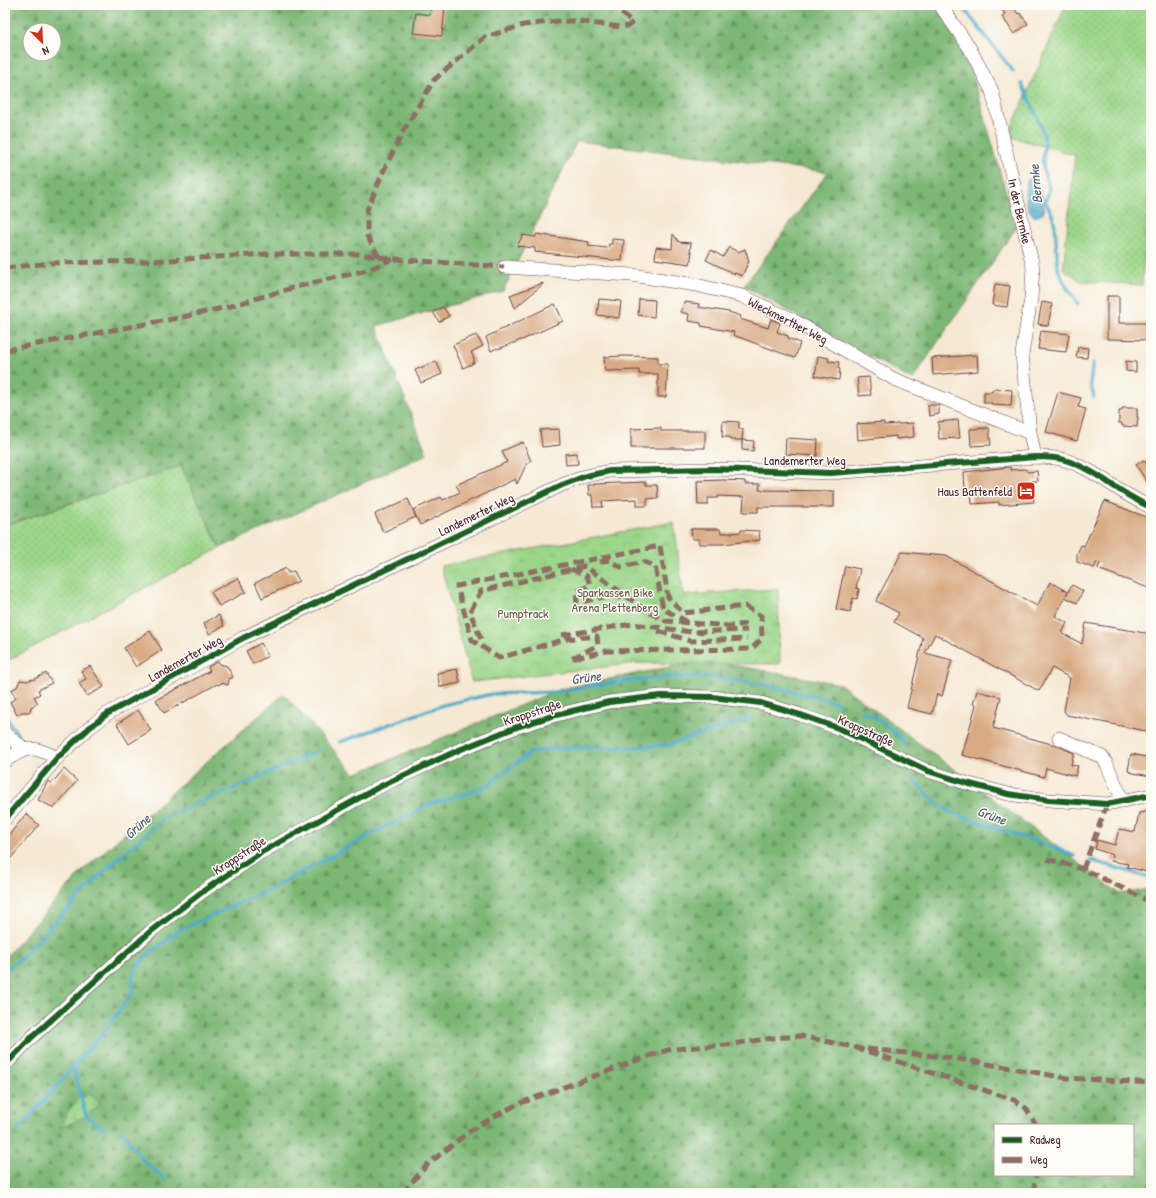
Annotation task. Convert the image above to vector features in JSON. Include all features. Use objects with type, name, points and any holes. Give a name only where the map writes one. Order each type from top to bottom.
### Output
[{"type":"street","name":"In der Bermke","points":[[940,5],[970,47],[992,91],[1033,267],[1031,298],[1022,354],[1030,433]]},
{"type":"street","name":"Wieckmerther Weg","points":[[504,267],[632,275],[696,285],[742,296],[793,320],[894,379],[1030,433]]},
{"type":"street","points":[[1030,433],[1035,457]]},
{"type":"street","name":"Landemerter Weg","points":[[5,819],[57,758],[89,728],[107,714],[243,638],[562,485],[586,476],[610,471],[714,469],[831,473],[1035,457],[1065,460],[1084,468],[1136,501],[1151,507]]},
{"type":"street","name":"Kroppstraße","points":[[5,1064],[32,1037],[151,931],[202,892],[260,853],[379,787],[459,750],[514,728],[552,716],[609,702],[661,696],[712,696],[761,704],[801,715],[838,728],[928,770],[966,783],[1008,794],[1049,800],[1107,804],[1151,795]]},
{"type":"street","points":[[5,733],[24,749]]},
{"type":"street","points":[[1059,738],[1102,757],[1123,801]]},
{"type":"street","points":[[5,761],[24,749],[41,749],[57,758]]},
{"type":"green space","points":[[5,5],[953,5],[1016,228],[912,380],[744,286],[828,172],[577,141],[503,291],[376,326],[427,454],[220,548],[181,466],[6,525]]},
{"type":"green space","points":[[1066,5],[1151,5],[1151,141],[1142,285],[1081,281],[1063,269],[1075,155],[1008,136]]},
{"type":"green space","points":[[181,466],[220,548],[5,662],[5,525]]},
{"type":"green space","name":"Sparkassen Bike Arena Plettenberg","points":[[674,522],[683,595],[778,589],[780,664],[639,663],[472,682],[441,566]]},
{"type":"green space","points":[[704,660],[840,684],[1120,894],[1151,889],[1151,1193],[5,1193],[5,958],[83,870],[284,694],[355,774],[560,689]]},
{"type":"green space","points":[[89,1094],[101,1103],[86,1116],[60,1128],[68,1111],[80,1097]]},
{"type":"water","points":[[1032,179],[1040,190],[1044,203],[1044,212],[1035,217],[1029,210],[1025,195],[1027,180]]},
{"type":"building","points":[[999,5],[1012,5],[1018,14],[1020,13],[1028,24],[1014,34],[1002,16],[1005,14]]},
{"type":"building","points":[[431,6],[445,8],[442,36],[413,33],[416,13],[430,15]]},
{"type":"building","points":[[536,234],[589,242],[588,246],[608,248],[609,244],[612,244],[612,239],[624,240],[622,261],[535,252],[535,248],[517,246],[523,235],[536,237]]},
{"type":"building","points":[[673,234],[679,242],[691,243],[690,252],[692,252],[690,264],[655,259],[656,247],[672,249]]},
{"type":"building","points":[[729,247],[738,252],[745,249],[749,261],[742,276],[706,260],[711,250],[723,257]]},
{"type":"building","points":[[543,284],[515,308],[510,295]]},
{"type":"building","points":[[995,284],[1010,286],[1007,307],[992,305]]},
{"type":"building","points":[[1107,296],[1119,296],[1119,323],[1150,323],[1150,340],[1107,339]]},
{"type":"building","points":[[599,299],[621,301],[619,318],[597,315]]},
{"type":"building","points":[[639,299],[655,300],[654,317],[638,315]]},
{"type":"building","points":[[685,302],[699,304],[699,307],[729,312],[741,316],[740,319],[768,328],[771,319],[780,323],[777,332],[800,343],[795,358],[733,335],[734,332],[701,326],[701,323],[688,321],[689,314],[680,312]]},
{"type":"building","points":[[1042,302],[1052,304],[1048,326],[1038,324]]},
{"type":"building","points":[[555,304],[563,321],[524,339],[491,351],[486,337]]},
{"type":"building","points":[[443,307],[449,316],[439,322],[433,312]]},
{"type":"building","points":[[1041,331],[1069,334],[1066,352],[1038,349]]},
{"type":"building","points":[[476,335],[483,346],[471,352],[474,363],[463,368],[453,345]]},
{"type":"building","points":[[1078,347],[1088,348],[1087,358],[1076,357]]},
{"type":"building","points":[[977,355],[978,371],[933,375],[932,358]]},
{"type":"building","points":[[818,356],[829,358],[828,361],[839,362],[839,380],[815,376]]},
{"type":"building","points":[[604,357],[658,357],[658,364],[668,364],[666,397],[658,397],[658,374],[639,374],[639,370],[605,371]]},
{"type":"building","points":[[436,361],[442,374],[421,383],[415,370]]},
{"type":"building","points":[[1126,361],[1136,362],[1136,372],[1126,371]]},
{"type":"building","points":[[869,377],[871,395],[859,396],[857,378]]},
{"type":"building","points":[[993,389],[1012,390],[1011,406],[984,403],[984,392],[992,392]]},
{"type":"building","points":[[1058,392],[1081,398],[1078,407],[1086,409],[1077,441],[1046,432]]},
{"type":"building","points":[[928,405],[939,405],[939,414],[929,416]]},
{"type":"building","points":[[1122,408],[1137,408],[1137,427],[1122,426],[1122,423],[1119,423],[1119,411],[1122,411]]},
{"type":"building","points":[[958,420],[960,438],[939,439],[938,422]]},
{"type":"building","points":[[723,421],[739,422],[739,429],[743,429],[742,440],[730,440],[730,437],[722,437]]},
{"type":"building","points":[[884,422],[884,425],[913,423],[914,437],[896,439],[896,436],[858,440],[857,424]]},
{"type":"building","points":[[661,428],[661,431],[705,431],[705,448],[631,448],[631,429]]},
{"type":"building","points":[[989,428],[991,445],[971,446],[970,429]]},
{"type":"building","points":[[559,429],[560,445],[542,447],[540,430]]},
{"type":"building","points":[[786,438],[818,440],[817,456],[785,454]]},
{"type":"building","points":[[742,440],[754,441],[753,451],[742,450]]},
{"type":"building","points":[[523,442],[531,461],[527,463],[517,484],[515,479],[420,525],[413,510],[441,497],[443,500],[460,492],[456,485],[507,462],[502,451]]},
{"type":"building","points":[[577,453],[578,464],[566,465],[565,454]]},
{"type":"building","points":[[1144,460],[1151,470],[1151,488],[1136,465]]},
{"type":"building","points":[[1010,467],[1011,470],[1025,469],[1028,472],[1037,471],[1038,481],[1032,481],[1034,502],[999,505],[999,502],[972,504],[971,490],[965,490],[964,472]]},
{"type":"building","points":[[697,481],[745,481],[745,484],[760,484],[759,490],[834,491],[834,507],[758,507],[758,512],[743,512],[744,497],[718,496],[718,498],[708,498],[708,505],[698,505]]},
{"type":"building","points":[[646,482],[646,485],[657,485],[658,498],[647,499],[647,506],[637,506],[637,499],[602,501],[603,507],[593,507],[592,495],[589,495],[588,485]]},
{"type":"building","points":[[408,499],[416,517],[383,532],[375,514]]},
{"type":"building","points":[[1105,501],[1151,519],[1151,589],[1098,569],[1100,563],[1097,562],[1094,568],[1077,562],[1077,554],[1081,545],[1084,546]]},
{"type":"building","points":[[691,529],[720,529],[721,533],[741,532],[741,530],[759,531],[760,540],[722,544],[699,544],[699,539],[692,539]]},
{"type":"building","points":[[902,552],[946,556],[1037,606],[1050,582],[1068,592],[1072,585],[1083,591],[1077,603],[1065,597],[1055,616],[1067,623],[1062,633],[1082,644],[1086,623],[1151,634],[1151,732],[1067,715],[1064,711],[1070,678],[1052,668],[1039,691],[935,634],[925,653],[952,660],[942,696],[937,694],[932,714],[907,708],[923,638],[894,622],[899,613],[876,601]]},
{"type":"building","points":[[845,566],[860,569],[856,588],[859,589],[857,599],[853,598],[850,612],[836,609]]},
{"type":"building","points":[[286,568],[288,573],[294,571],[299,581],[262,598],[255,583]]},
{"type":"building","points":[[238,578],[246,592],[219,606],[211,592]]},
{"type":"building","points":[[219,615],[224,626],[209,634],[204,623]]},
{"type":"building","points":[[150,631],[162,650],[136,667],[124,648]]},
{"type":"building","points":[[261,643],[268,656],[253,664],[246,651]]},
{"type":"building","points":[[218,661],[220,664],[227,666],[233,677],[229,679],[228,685],[222,683],[217,684],[164,713],[156,700],[210,671],[208,667]]},
{"type":"building","points":[[90,666],[104,687],[87,696],[79,683],[86,679],[81,671]]},
{"type":"building","points":[[457,669],[460,683],[440,687],[437,673]]},
{"type":"building","points":[[46,673],[52,683],[38,690],[40,694],[34,697],[38,703],[31,707],[30,712],[22,712],[17,715],[10,702],[16,698],[11,690],[17,687],[20,680],[33,680]]},
{"type":"building","points":[[977,691],[1001,697],[993,728],[1055,745],[1074,753],[1071,765],[1078,766],[1075,776],[1046,768],[1044,777],[962,755],[976,705],[973,704]]},
{"type":"building","points":[[138,710],[151,730],[129,744],[117,724]]},
{"type":"building","points":[[1131,754],[1151,758],[1151,776],[1128,771]]},
{"type":"building","points":[[64,769],[77,781],[54,808],[38,800],[48,781],[52,783]]},
{"type":"building","points":[[1151,811],[1151,873],[1127,867],[1128,864],[1111,861],[1113,855],[1095,849],[1097,840],[1115,845],[1119,829],[1135,832],[1139,813]]},
{"type":"building","points":[[26,814],[39,825],[5,865],[5,840]]},
{"type":"waterway","name":"Bermke","points":[[961,5],[1013,71]]},
{"type":"waterway","name":"Bermke","points":[[1022,84],[1044,135],[1043,166],[1049,187],[1048,196],[1045,201],[1053,216],[1055,226],[1058,269],[1066,286],[1078,304]]},
{"type":"waterway","name":"Bermke","points":[[1093,363],[1090,383],[1094,397]]},
{"type":"waterway","name":"Grüne","points":[[340,742],[443,705],[492,694],[555,692],[618,682],[670,677],[711,677],[762,684],[839,703]]},
{"type":"waterway","name":"Grüne","points":[[862,712],[875,717],[886,725],[905,744]]},
{"type":"waterway","points":[[5,716],[19,737]]},
{"type":"waterway","points":[[18,1130],[108,1027],[134,990],[132,979],[135,969],[146,956],[180,930],[272,888],[430,804],[474,791],[488,785],[531,752],[583,747],[620,748],[668,745],[750,718]]},
{"type":"waterway","name":"Grüne","points":[[5,970],[20,959],[100,875],[163,818],[319,750]]},
{"type":"waterway","name":"Grüne","points":[[912,779],[938,805],[953,813],[1058,849],[1074,856]]},
{"type":"waterway","name":"Grüne","points":[[1090,860],[1151,878]]},
{"type":"waterway","points":[[73,1067],[86,1116],[103,1128]]},
{"type":"waterway","points":[[121,1130],[142,1159],[166,1180]]},
{"type":"marked path","points":[[379,257],[367,236],[367,210],[402,133],[434,80],[485,37],[524,25],[557,21],[577,21],[620,27],[628,26],[633,22],[611,5]]},
{"type":"marked path","points":[[5,268],[51,263],[151,261],[268,254],[360,254],[393,259],[504,267]]},
{"type":"marked path","points":[[5,350],[178,318],[227,307],[296,287],[367,270],[393,259]]},
{"type":"marked path","points":[[660,546],[668,597],[683,613],[745,606],[761,616],[762,639],[751,649],[606,651],[571,659],[598,645],[597,636],[566,639],[499,658],[472,640],[457,586],[660,546]]},
{"type":"marked path","points":[[600,562],[608,560],[621,567],[644,562],[655,566],[663,609],[686,621]]},
{"type":"marked path","points":[[481,639],[470,612],[481,591],[585,566],[645,610],[666,621],[729,626],[746,624]]},
{"type":"marked path","points":[[571,569],[587,576],[590,585],[576,592],[577,603],[608,596],[628,598]]},
{"type":"marked path","points":[[562,635],[633,624],[691,632],[747,630]]},
{"type":"marked path","points":[[658,631],[690,641],[747,639]]},
{"type":"marked path","points":[[1107,804],[1083,869],[1151,902]]},
{"type":"marked path","points":[[1047,859],[1083,869]]},
{"type":"marked path","points":[[402,1193],[428,1164],[470,1131],[495,1116],[518,1104],[671,1049],[726,1045],[773,1038],[800,1036],[854,1047],[1014,1100],[1026,1108],[1035,1124]]},
{"type":"marked path","points":[[867,1049],[954,1058],[1067,1078],[1151,1083]]},
{"type":"marked path","points":[[1033,1193],[1036,1176]]},
{"type":"cycle path","points":[[5,819],[57,758],[89,728],[107,714],[243,638],[562,485],[586,476],[610,471],[714,469],[831,473],[1046,457],[1061,459],[1077,464],[1129,496],[1151,507]]},
{"type":"cycle path","points":[[5,1065],[32,1037],[151,931],[202,892],[260,853],[379,787],[459,750],[514,728],[552,716],[609,702],[661,696],[712,697],[761,703],[838,728],[928,771],[1008,794],[1049,800],[1107,804],[1151,795]]},
{"type":"place","name":"Haus Battenfeld","points":[[1026,491]]},
{"type":"park label","name":"Pumptrack","points":[[523,613]]}]
